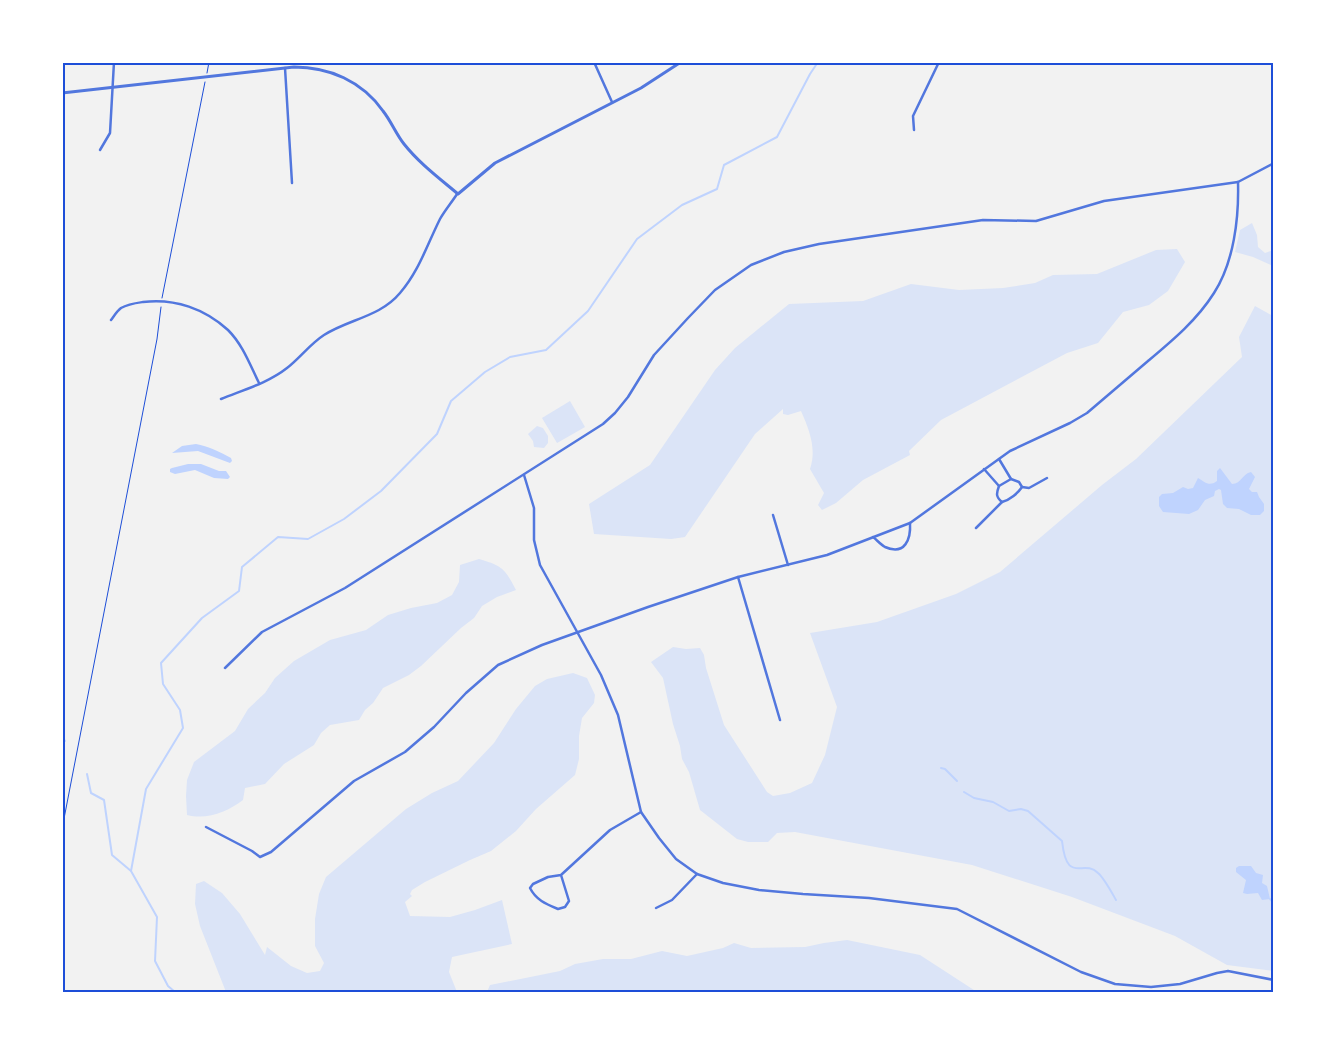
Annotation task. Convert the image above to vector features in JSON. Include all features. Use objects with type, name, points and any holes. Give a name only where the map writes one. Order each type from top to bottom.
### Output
[{"type":"street","points":[[100,150],[110,133],[114,62]]},
{"type":"street","points":[[594,62],[612,102]]},
{"type":"street","points":[[221,399],[286,369],[324,335],[345,324],[373,314],[399,295],[413,278],[441,218],[458,194],[495,162],[641,88],[681,62]]},
{"type":"street","points":[[914,130],[913,116],[938,62]]},
{"type":"street","points":[[62,93],[285,68],[302,67],[330,72],[359,86],[368,94],[384,111],[402,142],[409,150],[458,194]]},
{"type":"street","points":[[285,68],[292,182]]},
{"type":"street","points":[[226,668],[262,632],[345,588],[603,424],[628,397],[654,355],[715,290],[751,265],[784,252],[819,244],[983,220],[1036,222],[1104,201],[1238,182],[1274,163]]},
{"type":"street","points":[[206,827],[260,857],[271,852],[354,781],[405,752],[434,727],[466,693],[498,665],[542,645],[578,632],[738,577],[827,555],[910,523],[1010,451],[1070,424],[1087,413],[1186,328],[1215,292],[1227,266],[1234,236],[1238,182]]},
{"type":"street","points":[[111,320],[121,308],[130,304],[162,301],[181,304],[207,314],[229,331],[242,348],[259,383]]},
{"type":"street","points":[[999,458],[1011,479],[1020,482],[1022,487]]},
{"type":"street","points":[[984,469],[999,486]]},
{"type":"street","points":[[524,475],[534,508],[534,540],[540,565],[601,675],[618,715],[641,812],[676,859],[697,874],[723,883],[759,890],[869,898],[957,909],[1081,972],[1114,984],[1151,987],[1180,984],[1217,972],[1228,971],[1274,980]]},
{"type":"street","points":[[1022,487],[1029,488],[1047,478]]},
{"type":"street","points":[[1002,502],[996,493],[999,486],[1011,479]]},
{"type":"street","points":[[976,528],[1002,502],[1007,501],[1020,491],[1022,487]]},
{"type":"street","points":[[773,515],[788,565]]},
{"type":"street","points":[[873,537],[883,547],[901,548],[908,543],[911,533],[910,523]]},
{"type":"street","points":[[738,577],[780,720]]},
{"type":"street","points":[[561,875],[569,901],[565,907],[558,909],[543,903],[534,896],[530,888],[533,884],[548,877],[561,875],[610,830],[641,812]]},
{"type":"street","points":[[656,908],[672,900],[697,874]]},
{"type":"path","points":[[62,829],[156,339],[164,284],[169,268],[209,62]]},
{"type":"shaded area","points":[[1252,223],[1257,235],[1258,247],[1265,253],[1273,250],[1273,266],[1253,257],[1235,252],[1240,230]]},
{"type":"shaded area","points":[[1177,249],[1185,262],[1168,291],[1149,305],[1123,312],[1098,343],[1067,353],[941,420],[909,451],[910,455],[863,480],[836,503],[822,510],[818,505],[824,493],[810,469],[813,454],[807,425],[801,411],[788,415],[783,414],[783,409],[755,434],[685,537],[671,539],[594,534],[589,504],[650,465],[715,370],[735,348],[789,304],[863,301],[911,284],[959,290],[1003,288],[1035,283],[1053,275],[1097,274],[1156,250]]},
{"type":"shaded area","points":[[1255,306],[1273,316],[1273,971],[1227,965],[1175,936],[1072,897],[972,865],[795,832],[777,833],[768,842],[748,842],[737,839],[700,810],[689,772],[682,759],[663,678],[651,662],[673,647],[686,649],[700,648],[704,655],[706,668],[724,725],[767,792],[773,796],[790,793],[812,783],[825,755],[837,707],[810,633],[877,622],[956,594],[1000,572],[1102,485],[1136,459],[1242,357],[1239,337]]},
{"type":"shaded area","points":[[570,401],[585,427],[557,443],[542,418]]},
{"type":"shaded area","points":[[537,426],[543,428],[548,436],[548,443],[544,448],[534,447],[533,441],[528,434]]},
{"type":"shaded area","points":[[479,559],[502,569],[516,590],[497,597],[482,606],[474,618],[421,666],[409,675],[383,688],[359,720],[330,725],[321,733],[314,745],[284,764],[265,784],[245,788],[243,800],[224,811],[210,816],[187,815],[187,780],[194,762],[235,731],[248,709],[265,693],[275,678],[294,661],[330,640],[366,630],[388,615],[437,603],[452,595],[459,582],[460,565]]},
{"type":"shaded area","points":[[573,673],[587,678],[595,695],[594,703],[582,718],[579,736],[579,759],[575,775],[536,809],[516,831],[491,851],[425,882],[412,890],[410,894],[412,896],[405,902],[410,916],[450,917],[502,900],[512,944],[452,957],[449,972],[457,992],[226,992],[200,926],[195,904],[196,884],[204,881],[222,893],[240,914],[265,955],[267,947],[291,966],[307,973],[320,971],[324,963],[315,946],[315,919],[319,894],[326,877],[406,809],[432,793],[458,781],[494,743],[516,709],[535,686],[547,679]]},
{"type":"shaded area","points":[[847,940],[920,955],[977,992],[487,992],[490,985],[560,971],[575,964],[603,959],[631,959],[662,951],[687,956],[723,948],[734,943],[751,948],[805,947]]},
{"type":"water","points":[[196,444],[218,451],[231,458],[232,461],[230,463],[198,451],[172,453],[182,446]]},
{"type":"water","points":[[188,464],[201,464],[219,471],[226,471],[230,477],[228,479],[214,478],[195,470],[175,474],[170,472],[172,468]]},
{"type":"water","points":[[1220,468],[1232,484],[1235,484],[1251,472],[1255,477],[1249,489],[1252,492],[1257,492],[1264,504],[1264,511],[1260,515],[1251,515],[1239,509],[1227,508],[1223,504],[1221,490],[1219,489],[1215,491],[1214,496],[1205,500],[1198,510],[1189,514],[1163,512],[1159,506],[1159,497],[1162,494],[1173,493],[1183,487],[1193,488],[1198,478],[1212,484],[1217,481],[1217,471]]},
{"type":"water","points":[[1239,866],[1251,866],[1256,873],[1263,875],[1262,883],[1267,886],[1270,899],[1262,900],[1258,893],[1243,893],[1246,880],[1236,872],[1236,868]]},
{"type":"waterway","points":[[131,871],[146,789],[183,728],[180,710],[163,684],[161,663],[202,618],[239,591],[242,567],[278,537],[308,539],[344,519],[381,491],[437,434],[451,401],[485,372],[510,357],[546,350],[588,311],[637,239],[682,205],[717,189],[724,165],[777,137],[818,62]]},
{"type":"waterway","points":[[62,736],[65,741]]},
{"type":"waterway","points":[[941,768],[945,769],[957,781]]},
{"type":"waterway","points":[[87,774],[91,793],[104,800],[112,855],[131,871],[157,917],[155,961],[168,986],[175,992]]},
{"type":"waterway","points":[[964,792],[974,798],[993,802],[1009,811],[1021,809],[1028,811],[1062,841],[1064,855],[1068,863],[1072,867],[1092,869],[1098,873],[1116,900]]},
{"type":"waterway","points":[[1270,899],[1274,904]]}]
